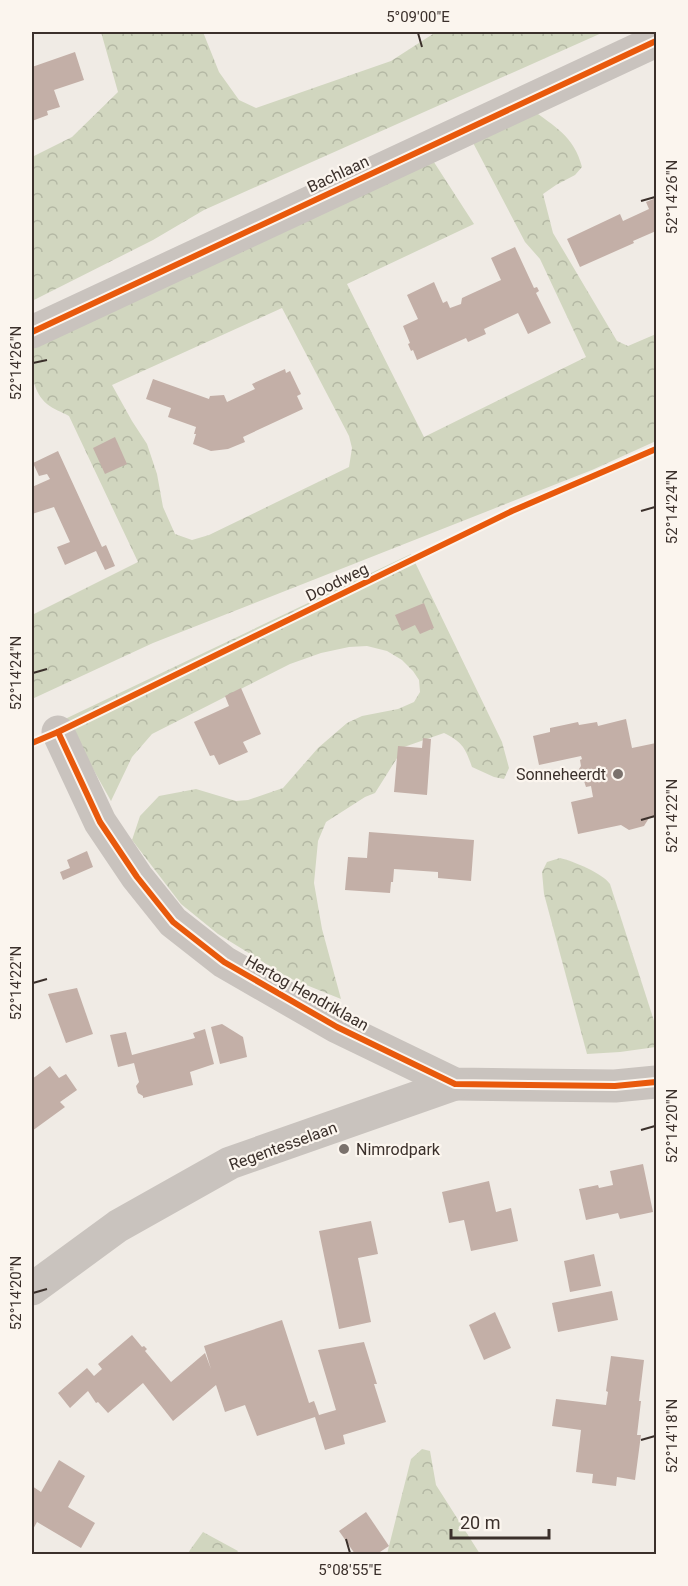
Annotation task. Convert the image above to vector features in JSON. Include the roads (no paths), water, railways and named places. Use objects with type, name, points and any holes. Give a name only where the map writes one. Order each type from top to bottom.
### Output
[{"type":"street","name":"Bachlaan","points":[[32,332],[657,41]]},
{"type":"street","name":"Hertog Hendriklaan","points":[[58,732],[100,822],[137,877],[173,922],[224,962],[326,1021],[455,1084],[615,1086],[657,1082]]},
{"type":"street","name":"Regentesselaan","points":[[32,1289],[118,1226],[230,1163],[455,1084]]},
{"type":"place","name":"Sonneheerdt","points":[[618,774]]},
{"type":"place","name":"Nimrodpark","points":[[344,1149]]}]
